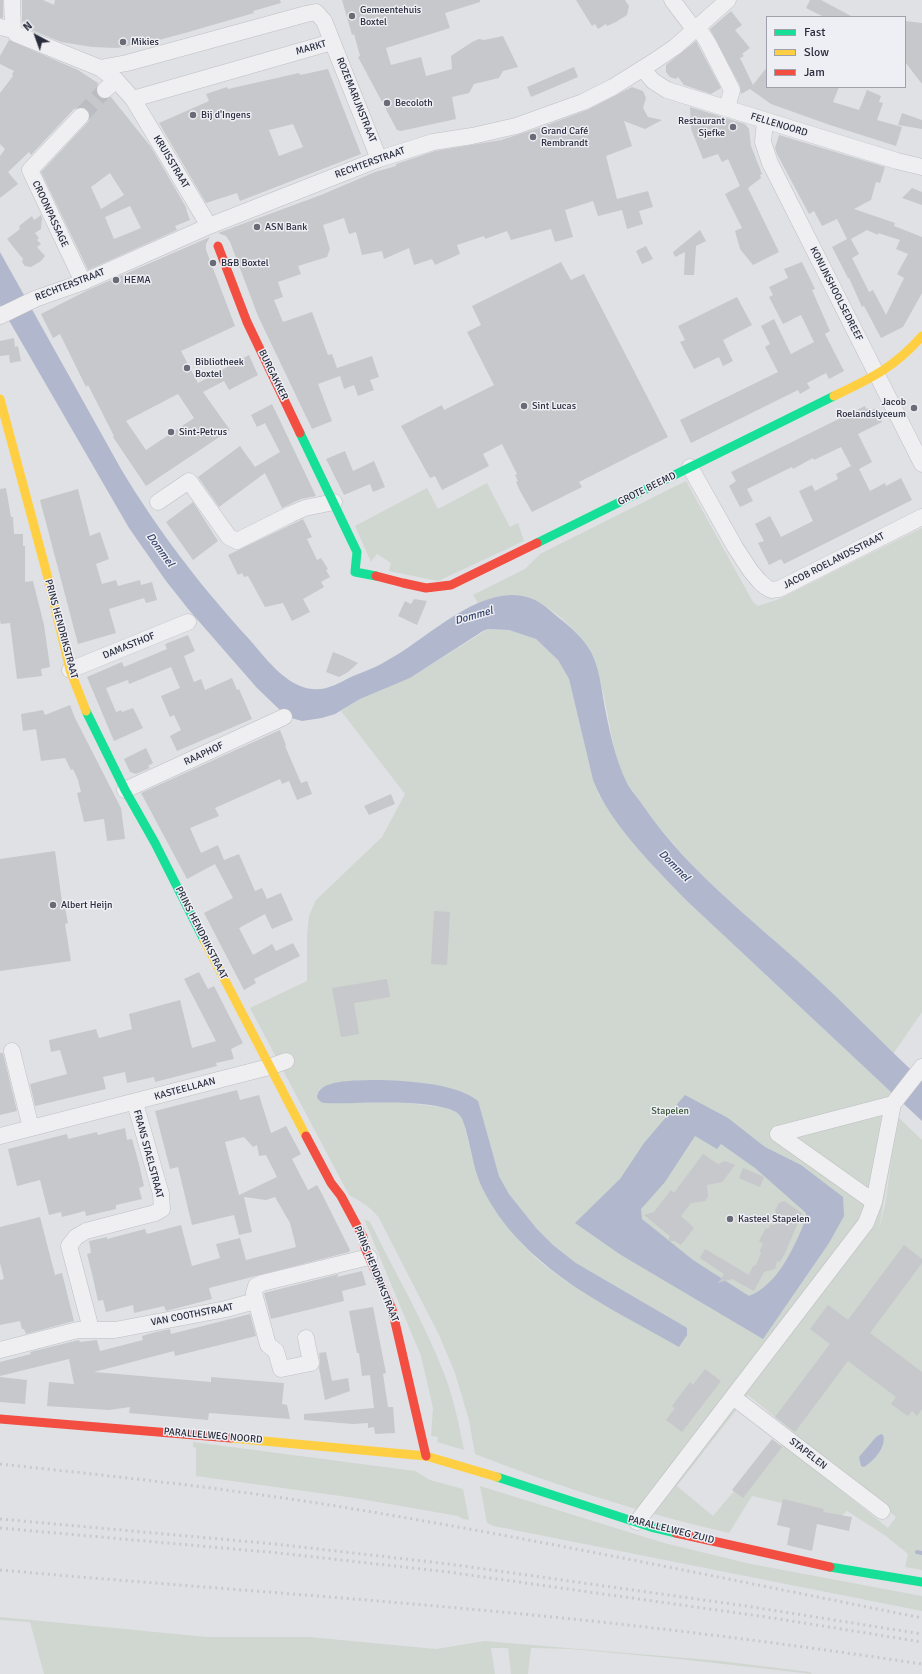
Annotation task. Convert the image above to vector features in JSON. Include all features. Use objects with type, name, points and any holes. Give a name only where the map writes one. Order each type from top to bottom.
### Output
[{"type":"street","points":[[12,0],[6,28],[16,34],[100,68],[110,85],[133,99]]},
{"type":"street","name":"RECHTERSTRAAT","points":[[1,316],[35,299],[83,282],[209,226],[379,158],[432,142],[472,136],[516,126],[583,102],[643,69],[674,47],[728,0]]},
{"type":"street","points":[[673,1],[708,43],[732,90],[726,108]]},
{"type":"street","name":"MARKT","points":[[100,68],[127,63],[316,12],[324,21],[332,42],[133,99]]},
{"type":"street","name":"ROZEMARIJNSTRAAT","points":[[332,42],[379,158]]},
{"type":"street","name":"FELLENOORD","points":[[643,69],[653,81],[667,90],[765,121],[922,167]]},
{"type":"street","name":"KRUISSTRAAT","points":[[133,99],[209,226]]},
{"type":"street","name":"CROONPASSAGE","points":[[81,116],[30,170],[83,282]]},
{"type":"street","name":"KONIJNSHOOLSEDREEF","points":[[765,121],[763,142],[770,163],[922,464]]},
{"type":"street","name":"BURGAKKER","points":[[218,246],[247,322],[357,552],[355,572]]},
{"type":"street","name":"GROTE BEEMD","points":[[355,572],[421,588],[438,589],[451,585],[877,375],[901,358],[922,336]]},
{"type":"street","name":"PRINS HENDRIKSTRAAT","points":[[0,399],[48,578],[70,670],[86,712],[125,790],[155,843],[269,1067],[331,1183],[347,1207],[363,1236],[365,1248],[380,1279],[394,1315],[426,1456]]},
{"type":"street","name":"JACOB ROELANDSSTRAAT","points":[[690,467],[735,547],[760,582],[771,590],[779,589],[922,517]]},
{"type":"street","points":[[158,502],[188,481],[229,537],[237,541],[305,508],[334,502]]},
{"type":"street","name":"DAMASTHOF","points":[[70,670],[188,622]]},
{"type":"street","name":"RAAPHOF","points":[[125,790],[284,717]]},
{"type":"street","points":[[12,1051],[31,1128]]},
{"type":"street","name":"KASTEELLAAN","points":[[0,1136],[135,1103],[269,1067],[286,1061]]},
{"type":"street","points":[[636,1522],[866,1223],[874,1202],[893,1104],[920,1069]]},
{"type":"street","name":"FRANS STAELSTRAAT","points":[[91,1329],[69,1246],[76,1237],[86,1231],[155,1213],[162,1209],[161,1194],[135,1103]]},
{"type":"street","points":[[874,1202],[778,1134],[893,1104]]},
{"type":"street","points":[[306,1338],[311,1363],[281,1369],[276,1351],[268,1345],[255,1301],[254,1292],[256,1286],[262,1283],[369,1257]]},
{"type":"street","name":"VAN COOTHSTRAAT","points":[[0,1350],[78,1330],[115,1330],[226,1309],[255,1301]]},
{"type":"street","name":"STAPELEN","points":[[733,1397],[882,1511]]},
{"type":"street","name":"PARALLELWEG NOORD","points":[[0,1419],[281,1442],[426,1456]]},
{"type":"street","name":"PARALLELWEG ZUID","points":[[426,1456],[492,1475],[636,1522],[809,1563],[922,1582]]},
{"type":"green space","points":[[686,481],[753,602],[758,606],[779,599],[922,528],[922,1012],[893,1054],[811,973],[701,874],[644,807],[627,783],[619,764],[613,744],[600,681],[594,662],[585,644],[572,628],[559,616],[544,606],[527,598],[506,595],[498,596],[478,603],[473,595],[525,569],[540,554]]},
{"type":"green space","points":[[487,483],[510,527],[518,523],[524,541],[438,581],[389,571],[391,563],[377,554],[371,562],[355,526],[427,488],[438,509]]},
{"type":"green space","name":"Stapelen","points":[[488,629],[509,630],[536,639],[558,660],[569,679],[593,780],[599,795],[610,812],[653,866],[688,902],[902,1102],[899,1118],[922,1140],[922,1570],[905,1567],[908,1554],[886,1536],[847,1511],[841,1516],[837,1516],[752,1496],[729,1533],[632,1508],[568,1488],[475,1454],[469,1420],[455,1373],[439,1335],[379,1218],[362,1202],[349,1195],[250,1008],[307,981],[307,936],[309,916],[316,900],[382,837],[405,794],[341,711],[360,699],[410,678]],"holes":[[[369,1080],[381,1080],[430,1085],[465,1093],[492,1152],[499,1176],[509,1194],[537,1229],[553,1245],[576,1263],[684,1326],[611,1308],[564,1280],[539,1261],[521,1243],[492,1205],[472,1157],[463,1120],[457,1112],[440,1107],[400,1102],[324,1103],[317,1095],[320,1089]],[[892,1156],[885,1205],[879,1229]],[[748,1395],[896,1517],[888,1528],[782,1443],[742,1496],[734,1491],[713,1516],[677,1486]]]},
{"type":"green space","points":[[364,1219],[370,1222],[419,1317],[437,1356],[451,1394],[464,1450],[437,1442],[438,1437],[431,1436],[433,1408],[421,1356]]},
{"type":"green space","points":[[193,1442],[415,1471],[430,1480],[463,1489],[469,1520],[458,1516],[355,1498],[196,1476],[196,1448],[193,1447]]},
{"type":"green space","points":[[480,1486],[664,1543],[751,1564],[922,1596],[922,1611],[494,1526],[487,1523]]},
{"type":"green space","points":[[0,1617],[207,1637],[309,1637],[436,1649],[485,1641],[721,1661],[810,1672],[812,1674],[571,1649],[531,1648],[528,1674],[511,1674],[508,1648],[491,1648],[495,1674],[44,1674],[30,1622],[0,1620]]},
{"type":"water","name":"Dommel","points":[[0,252],[135,492],[180,557],[213,598],[276,670],[284,677],[302,687],[312,689],[322,689],[332,686],[384,663],[458,613],[478,603],[497,597],[516,595],[535,600],[547,608],[581,637],[591,652],[596,664],[613,744],[623,774],[631,789],[661,830],[701,874],[811,973],[922,1080],[922,1121],[688,902],[634,845],[610,813],[593,780],[569,679],[558,660],[536,639],[509,630],[488,629],[410,678],[360,699],[335,714],[322,718],[302,721],[291,718],[281,711],[257,688],[189,610],[166,581],[129,528],[0,305]]},
{"type":"water","points":[[369,1080],[426,1083],[456,1090],[478,1101],[499,1176],[509,1194],[537,1229],[553,1245],[576,1263],[687,1328],[687,1335],[679,1347],[601,1303],[551,1270],[509,1229],[491,1204],[480,1183],[463,1121],[456,1112],[450,1109],[430,1105],[390,1102],[324,1103],[317,1098],[323,1087],[330,1084],[347,1081]]},
{"type":"water","points":[[685,1095],[728,1118],[765,1147],[801,1165],[843,1197],[844,1216],[829,1243],[763,1339],[621,1255],[575,1223],[620,1179],[644,1143]],"holes":[[[695,1136],[717,1149],[721,1144],[755,1168],[806,1213],[806,1219],[791,1253],[784,1264],[769,1283],[749,1296],[693,1260],[642,1219],[641,1209],[665,1182]]]},
{"type":"water","points":[[881,1434],[883,1435],[884,1439],[879,1453],[864,1467],[861,1466],[859,1457],[876,1437]]},
{"type":"building","points":[[0,0],[3,0],[3,18],[0,18]]},
{"type":"building","points":[[22,0],[43,0],[54,5],[55,0],[280,0],[281,3],[253,11],[254,13],[185,33],[155,41],[117,48],[92,47],[61,42],[22,26]]},
{"type":"building","points":[[342,0],[480,0],[480,2],[445,13],[450,28],[386,48],[391,65],[421,57],[426,76],[452,69],[451,56],[472,42],[479,39],[484,40],[503,36],[518,67],[503,71],[499,78],[474,84],[469,93],[452,97],[456,119],[401,131],[397,130],[358,57],[360,56],[354,34],[352,35]]},
{"type":"building","points":[[576,0],[625,0],[629,6],[627,15],[616,22],[607,26],[606,24],[598,29],[595,24],[592,26]]},
{"type":"building","points":[[810,0],[821,0],[851,16],[822,16],[806,8]]},
{"type":"building","points":[[731,11],[742,25],[735,30],[750,48],[742,54],[744,56],[740,58],[753,85],[766,68],[766,88],[839,88],[833,102],[859,110],[867,90],[881,96],[879,102],[883,103],[877,120],[902,127],[896,146],[771,104],[750,89],[741,94],[740,86],[710,29]]},
{"type":"building","points":[[906,21],[922,23],[922,84],[906,63]]},
{"type":"building","points":[[9,40],[78,70],[98,83],[96,92],[98,96],[102,99],[111,97],[151,147],[187,209],[190,220],[175,226],[177,230],[88,270],[41,172],[88,122],[90,113],[83,107],[74,109],[31,155],[29,152],[8,172],[18,184],[0,198],[0,156],[5,149],[0,144],[0,93],[13,76],[12,74],[14,71],[0,64],[0,56]],"holes":[[[110,173],[124,195],[101,209],[91,187]],[[130,206],[141,228],[114,239],[105,217]]]},
{"type":"building","points":[[696,41],[721,88],[711,94],[684,85],[678,77],[676,79],[670,77],[666,72],[666,65]]},
{"type":"building","points":[[574,67],[578,77],[531,97],[527,87]]},
{"type":"building","points":[[328,69],[361,154],[240,201],[237,193],[206,203],[159,123],[209,101],[206,94],[227,87],[228,89],[299,73],[300,75]],"holes":[[[293,124],[303,147],[279,156],[269,130]]]},
{"type":"building","points":[[632,87],[643,91],[646,98],[643,108],[648,117],[662,120],[645,129],[624,121],[632,146],[606,156],[617,199],[648,191],[653,207],[639,211],[643,224],[627,229],[622,210],[598,216],[593,201],[565,210],[573,237],[555,242],[551,229],[511,240],[507,231],[485,239],[484,236],[457,245],[460,254],[435,265],[432,259],[414,265],[409,248],[384,259],[382,251],[362,255],[356,232],[349,234],[344,218],[323,225],[330,249],[327,257],[298,266],[301,274],[278,282],[283,297],[274,300],[283,322],[312,312],[328,355],[332,354],[337,368],[372,356],[379,377],[370,380],[374,390],[358,396],[354,385],[344,389],[340,376],[318,384],[332,421],[312,429],[258,316],[230,242],[226,236],[218,233],[321,195],[375,172],[396,166],[396,164],[435,151],[501,140],[539,128],[587,110]]},
{"type":"building","points":[[690,107],[745,124],[749,129],[751,146],[762,174],[760,175],[761,178],[748,188],[779,252],[753,265],[740,249],[735,231],[742,228],[725,194],[740,186],[728,159],[722,162],[718,154],[703,159],[691,129]]},
{"type":"building","points":[[902,113],[922,120],[922,129],[898,125]]},
{"type":"building","points":[[779,135],[885,167],[880,183],[876,182],[871,200],[854,209],[895,223],[894,226],[922,237],[922,293],[903,327],[881,338],[864,306],[862,307],[849,278],[832,247],[847,239],[837,219],[822,226],[814,211],[809,214],[775,148]],"holes":[[[867,230],[878,235],[878,233],[900,240],[896,249],[908,254],[897,274],[904,278],[886,315],[873,290],[869,292],[852,258],[859,254],[851,239]]]},
{"type":"building","points":[[912,188],[922,192],[922,205],[902,198]]},
{"type":"building","points":[[41,215],[41,229],[35,233],[39,238],[37,240],[41,244],[37,247],[45,256],[41,261],[31,267],[25,266],[22,262],[23,259],[7,239],[20,229],[19,226],[32,216],[34,220]]},
{"type":"building","points":[[700,230],[706,241],[696,246],[694,275],[684,275],[685,252],[675,257],[673,252]]},
{"type":"building","points":[[210,237],[206,244],[206,250],[235,326],[181,351],[198,383],[249,355],[258,375],[229,390],[224,381],[203,392],[230,430],[146,486],[113,437],[114,436],[88,385],[86,387],[60,334],[53,338],[41,314],[88,290]],"holes":[[[178,394],[194,418],[146,450],[126,421]]]},
{"type":"building","points":[[646,246],[653,259],[642,264],[636,251]]},
{"type":"building","points":[[561,262],[571,280],[584,274],[668,437],[579,482],[582,487],[532,512],[516,482],[518,481],[515,475],[517,474],[502,444],[483,454],[489,466],[442,490],[435,476],[430,478],[401,426],[442,405],[444,410],[494,385],[467,332],[481,325],[472,306]]},
{"type":"building","points":[[802,262],[815,289],[812,290],[830,331],[825,334],[844,371],[829,379],[826,373],[807,383],[810,388],[800,394],[798,390],[691,443],[680,420],[778,372],[765,347],[770,344],[761,326],[774,319],[791,354],[814,342],[801,315],[783,324],[769,297],[773,295],[769,287],[788,278],[784,269]]},
{"type":"building","points":[[737,297],[752,325],[723,340],[733,361],[723,366],[719,357],[694,369],[680,342],[685,340],[678,326]]},
{"type":"building","points":[[14,338],[15,347],[18,346],[21,361],[10,363],[9,355],[0,356],[0,341]]},
{"type":"building","points":[[272,404],[316,496],[301,499],[282,508],[265,473],[219,507],[198,477],[240,446],[255,467],[280,452],[265,423],[257,427],[251,415]]},
{"type":"building","points":[[865,406],[866,409],[869,408],[870,411],[876,408],[882,422],[858,434],[872,462],[859,469],[870,491],[885,483],[886,486],[901,478],[912,500],[784,564],[781,559],[769,565],[758,543],[764,541],[755,524],[770,516],[781,537],[813,521],[799,491],[812,485],[815,491],[838,479],[836,474],[851,466],[841,447],[814,460],[813,458],[793,469],[792,467],[747,489],[753,501],[740,507],[729,486],[736,481],[731,472]]},
{"type":"building","points":[[345,451],[353,471],[374,461],[385,487],[373,492],[370,484],[344,495],[326,459]]},
{"type":"building","points":[[6,488],[11,517],[13,517],[14,534],[23,534],[23,546],[25,546],[25,582],[33,581],[44,625],[50,667],[41,669],[42,676],[17,679],[10,623],[1,624],[0,621],[0,489]]},
{"type":"building","points":[[78,489],[90,536],[100,532],[109,559],[96,564],[102,584],[116,580],[118,586],[140,580],[141,585],[152,582],[157,600],[146,603],[144,598],[109,609],[116,633],[78,644],[40,500]]},
{"type":"building","points":[[193,502],[218,541],[193,560],[166,522]]},
{"type":"building","points":[[303,519],[312,537],[307,539],[317,560],[321,558],[328,569],[326,570],[330,577],[321,582],[324,587],[303,599],[310,612],[292,621],[283,603],[265,607],[248,576],[244,577],[242,573],[238,575],[228,555]]},
{"type":"building","points":[[414,599],[427,601],[417,625],[398,616],[405,601],[411,604]]},
{"type":"building","points":[[188,635],[195,651],[184,656],[194,682],[201,679],[205,690],[232,678],[237,690],[239,689],[252,719],[177,751],[170,736],[181,730],[174,715],[170,717],[161,696],[180,688],[171,667],[129,684],[128,680],[106,688],[116,712],[121,710],[122,712],[133,708],[143,728],[114,741],[87,677],[122,662],[124,667],[167,649],[165,644]]},
{"type":"building","points":[[333,652],[358,663],[348,672],[339,677],[326,672]]},
{"type":"building","points":[[70,705],[75,718],[121,808],[125,839],[107,841],[104,819],[84,822],[77,793],[81,792],[73,769],[71,770],[65,758],[41,761],[36,729],[23,731],[21,714],[43,710],[45,715]]},
{"type":"building","points":[[280,730],[286,745],[285,746],[301,783],[307,781],[312,794],[297,800],[289,781],[282,784],[280,779],[215,808],[219,816],[190,828],[201,853],[218,845],[224,860],[239,854],[255,891],[262,888],[267,899],[281,893],[293,920],[272,929],[265,914],[239,928],[253,955],[272,944],[276,951],[293,943],[300,956],[254,979],[256,983],[244,990],[204,913],[233,898],[215,864],[187,879],[141,793]]},
{"type":"building","points":[[146,748],[153,763],[148,766],[150,768],[136,774],[130,772],[124,759]]},
{"type":"building","points":[[391,794],[395,804],[369,815],[364,806]]},
{"type":"building","points":[[55,851],[63,909],[65,908],[68,923],[65,924],[71,961],[0,971],[0,859]]},
{"type":"building","points":[[434,911],[450,912],[447,965],[431,964]]},
{"type":"building","points":[[199,972],[208,989],[214,986],[243,1043],[231,1049],[234,1059],[216,1063],[217,1066],[155,1082],[154,1077],[127,1083],[125,1072],[103,1077],[106,1089],[35,1106],[30,1084],[67,1074],[60,1050],[51,1052],[49,1040],[96,1029],[99,1038],[132,1029],[129,1014],[180,1000],[192,1048],[216,1041],[184,979]]},
{"type":"building","points":[[387,979],[390,997],[354,1003],[359,1034],[341,1037],[332,988]]},
{"type":"building","points":[[0,1053],[3,1053],[17,1111],[0,1115]]},
{"type":"building","points":[[237,1090],[240,1100],[259,1095],[271,1133],[286,1126],[301,1154],[292,1159],[308,1190],[317,1185],[350,1250],[349,1252],[209,1288],[212,1299],[166,1311],[164,1306],[134,1313],[133,1305],[106,1312],[103,1300],[98,1301],[87,1254],[91,1253],[89,1241],[107,1237],[107,1239],[145,1229],[147,1234],[181,1225],[192,1266],[220,1258],[216,1244],[240,1238],[246,1260],[296,1247],[290,1223],[275,1197],[266,1200],[244,1197],[252,1232],[239,1235],[234,1215],[192,1225],[178,1167],[170,1169],[155,1111]],"holes":[[[244,1137],[253,1147],[257,1145],[259,1156],[266,1155],[277,1177],[239,1195],[225,1142]]]},
{"type":"building","points":[[125,1128],[127,1140],[132,1139],[139,1164],[144,1186],[139,1188],[142,1199],[116,1205],[116,1209],[86,1216],[85,1211],[62,1217],[61,1212],[49,1215],[40,1180],[17,1186],[8,1149],[67,1134],[68,1139],[97,1132],[98,1135]]},
{"type":"building","points":[[703,1154],[718,1164],[725,1161],[735,1165],[722,1182],[707,1185],[708,1197],[705,1201],[691,1203],[681,1216],[694,1228],[681,1245],[675,1241],[668,1241],[670,1236],[644,1215],[654,1212],[671,1190],[674,1193]]},
{"type":"building","points":[[743,1168],[764,1177],[760,1187],[739,1178]]},
{"type":"building","points":[[784,1201],[802,1213],[785,1253],[780,1262],[777,1261],[775,1269],[764,1272],[754,1291],[732,1279],[718,1283],[724,1274],[700,1258],[705,1249],[749,1275],[753,1266],[756,1265],[761,1253],[760,1250],[763,1244],[759,1241],[766,1228],[768,1229],[770,1225],[779,1224],[775,1210],[779,1203]]},
{"type":"building","points":[[40,1217],[55,1275],[62,1273],[74,1321],[26,1334],[24,1329],[22,1329],[20,1321],[0,1325],[0,1280],[4,1279],[0,1263],[0,1227]]},
{"type":"building","points":[[904,1245],[922,1259],[922,1263],[870,1333],[922,1372],[922,1409],[917,1416],[912,1411],[908,1416],[891,1404],[896,1397],[848,1361],[795,1432],[775,1417],[830,1344],[810,1329],[828,1305],[848,1320]]},
{"type":"building","points":[[362,1271],[366,1285],[342,1291],[344,1301],[271,1319],[264,1293],[339,1274],[337,1277]]},
{"type":"building","points":[[373,1307],[386,1373],[383,1374],[388,1407],[393,1407],[395,1433],[375,1434],[374,1427],[368,1428],[368,1423],[353,1424],[304,1420],[304,1414],[374,1408],[370,1375],[362,1376],[359,1353],[357,1353],[349,1311]]},
{"type":"building","points":[[250,1314],[256,1336],[175,1356],[174,1351],[94,1372],[211,1382],[211,1377],[284,1383],[282,1404],[287,1405],[290,1419],[209,1413],[208,1420],[129,1413],[130,1407],[109,1410],[47,1406],[49,1382],[74,1384],[69,1359],[0,1376],[0,1362],[31,1354],[30,1352],[79,1340],[80,1342],[97,1340],[100,1351],[143,1340],[142,1336],[156,1332],[170,1329],[171,1334]]},
{"type":"building","points":[[326,1352],[332,1381],[348,1378],[350,1391],[325,1400],[319,1368],[319,1353]]},
{"type":"building","points":[[705,1369],[721,1381],[682,1432],[666,1420],[675,1408],[672,1406],[690,1382],[693,1385]]},
{"type":"building","points":[[0,1377],[27,1380],[25,1404],[0,1402]]},
{"type":"building","points":[[772,1439],[782,1447],[743,1498],[732,1490]]},
{"type":"building","points":[[783,1499],[824,1509],[823,1512],[852,1517],[849,1531],[817,1524],[812,1551],[787,1545],[790,1528],[777,1525]]},
{"type":"waterway","points":[[917,1552],[922,1553]]},
{"type":"tunnel","points":[[81,116],[105,90]]},
{"type":"railway","points":[[0,1464],[210,1488],[409,1518],[556,1545],[922,1618]]},
{"type":"railway","points":[[0,1519],[275,1544],[449,1564],[746,1606],[922,1634]]},
{"type":"railway","points":[[0,1528],[279,1553],[448,1572],[773,1618],[922,1642]]},
{"type":"railway","points":[[0,1570],[554,1617],[712,1635],[922,1664]]},
{"type":"traffic: fast","points":[[537,543],[834,396]]},
{"type":"traffic: fast","points":[[300,433],[357,552],[355,572],[376,576]]},
{"type":"traffic: fast","points":[[86,711],[125,790],[155,843],[204,940]]},
{"type":"traffic: fast","points":[[497,1477],[651,1527],[676,1533]]},
{"type":"traffic: fast","points":[[830,1567],[922,1582]]},
{"type":"traffic: slow","points":[[834,396],[871,378],[892,364],[912,347],[922,336]]},
{"type":"traffic: slow","points":[[0,399],[48,578],[70,670],[86,711]]},
{"type":"traffic: slow","points":[[204,940],[306,1136]]},
{"type":"traffic: slow","points":[[231,1438],[426,1456],[497,1477]]},
{"type":"traffic: jam","points":[[218,246],[247,322],[300,433]]},
{"type":"traffic: jam","points":[[376,576],[426,588],[451,585],[537,543]]},
{"type":"traffic: jam","points":[[306,1136],[331,1183],[341,1196],[363,1237],[365,1248],[392,1309],[426,1456]]},
{"type":"traffic: jam","points":[[0,1419],[231,1438]]},
{"type":"traffic: jam","points":[[676,1533],[830,1567]]},
{"type":"place","name":"Gemeentehuis Boxtel","points":[[352,16]]},
{"type":"place","name":"Mikies","points":[[123,42]]},
{"type":"place","name":"Becoloth","points":[[387,103]]},
{"type":"place","name":"Bij d'Ingens","points":[[193,115]]},
{"type":"place","name":"Restaurant Sjefke","points":[[733,127]]},
{"type":"place","name":"Grand Café Rembrandt","points":[[533,137]]},
{"type":"place","name":"ASN Bank","points":[[257,227]]},
{"type":"place","name":"B&B Boxtel","points":[[213,263]]},
{"type":"place","name":"HEMA","points":[[116,280]]},
{"type":"place","name":"Bibliotheek Boxtel","points":[[187,368]]},
{"type":"place","name":"Sint Lucas","points":[[524,406]]},
{"type":"place","name":"Jacob Roelandslyceum","points":[[914,408]]},
{"type":"place","name":"Sint-Petrus","points":[[171,432]]},
{"type":"place","name":"Albert Heijn","points":[[53,905]]},
{"type":"place","name":"Kasteel Stapelen","points":[[730,1219]]}]
